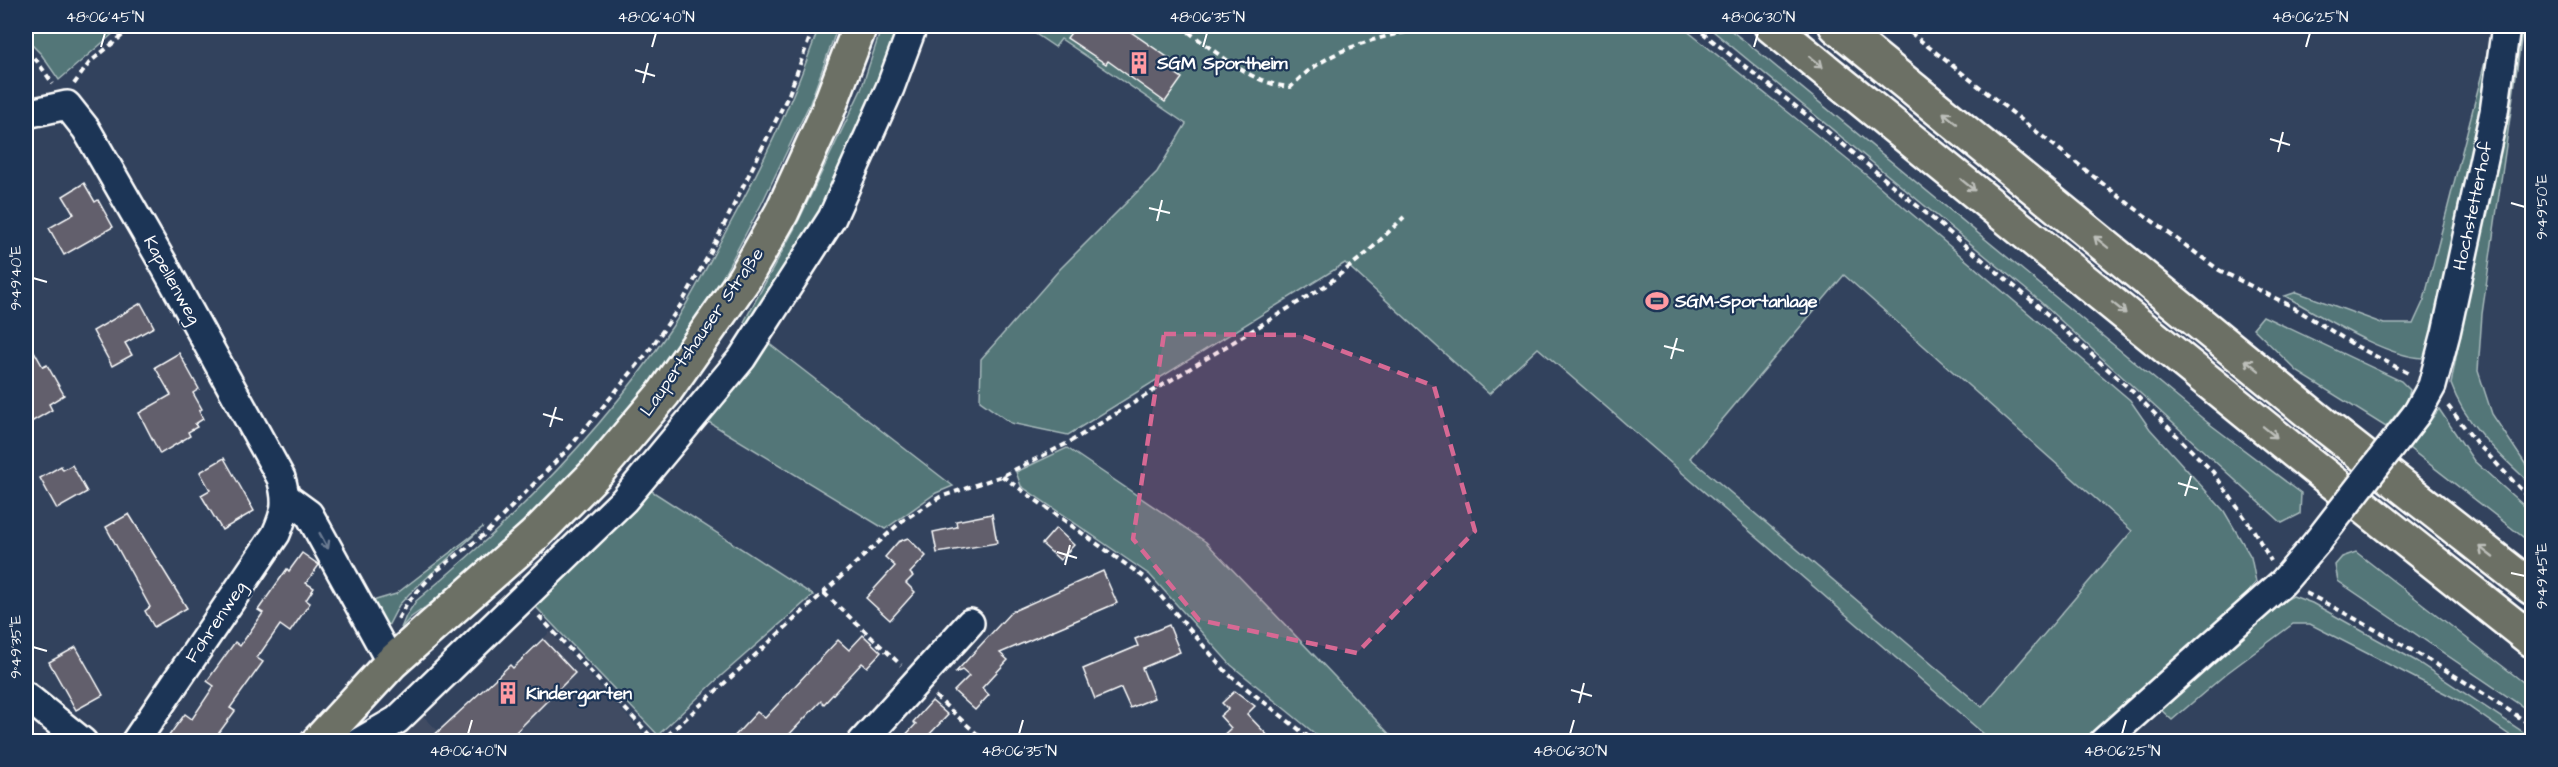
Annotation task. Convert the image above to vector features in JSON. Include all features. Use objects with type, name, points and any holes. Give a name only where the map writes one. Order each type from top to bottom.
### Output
[{"type":"main road","name":"Laupertshauser Straße","points":[[318,741],[381,645],[534,536],[598,471],[664,393],[744,279],[782,212],[825,118],[860,26]]},
{"type":"main road","points":[[1771,26],[2286,444],[2532,640]]},
{"type":"main road","points":[[1836,26],[2328,428],[2532,588]]},
{"type":"street","points":[[359,741],[398,720],[624,500],[742,358],[832,218],[890,88],[913,26]]},
{"type":"street","name":"Hochstetterhof","points":[[2103,741],[2283,582],[2417,413],[2432,386],[2446,333],[2494,112],[2506,26]]},
{"type":"street","points":[[26,114],[67,105]]},
{"type":"street","name":"Kapellenweg","points":[[67,105],[87,129],[169,273],[281,478],[287,498]]},
{"type":"street","points":[[287,498],[309,513],[381,645]]},
{"type":"street","name":"Fohrenweg","points":[[135,741],[276,534],[284,516],[287,498]]},
{"type":"street","points":[[862,741],[970,623]]},
{"type":"street","points":[[26,696],[83,741]]},
{"type":"path","points":[[67,105],[75,79],[90,62],[134,26]]},
{"type":"path","points":[[381,645],[406,603],[435,572],[499,521],[561,456],[648,352],[674,315],[711,251],[789,94],[814,26]]},
{"type":"path","points":[[1180,26],[1258,80],[1274,86],[1291,87],[1313,66],[1359,44],[1398,33],[1440,26]]},
{"type":"path","points":[[1694,26],[1828,132],[2019,290],[2133,392],[2213,472],[2254,531],[2283,582],[2371,626],[2487,694],[2532,726]]},
{"type":"path","points":[[1902,26],[2112,190],[2219,270],[2291,306],[2356,346],[2432,386],[2475,441],[2532,501]]},
{"type":"path","points":[[26,51],[37,61],[67,105]]},
{"type":"path","points":[[524,597],[538,615],[658,741],[902,521],[940,497],[1002,476],[1068,443],[1325,286],[1367,253],[1404,217]]},
{"type":"path","points":[[1002,476],[1145,578],[1228,674],[1315,741]]},
{"type":"highlighted area","points":[[1164,334],[1300,335],[1434,386],[1475,531],[1357,653],[1199,620],[1133,539]]},
{"type":"shaded area","points":[[550,632],[650,741],[507,741],[512,736],[506,730],[518,719],[524,725],[546,704],[525,682],[550,697],[575,674],[543,639]]},
{"type":"shaded area","points":[[420,713],[439,732],[428,741],[379,742]]},
{"type":"green space","points":[[26,26],[122,26],[59,80],[41,54],[26,39]]},
{"type":"green space","points":[[819,26],[838,26],[810,103],[761,205],[719,284],[675,359],[571,481],[452,588],[410,618],[401,628],[416,601],[521,507],[586,438],[645,365],[672,327],[688,302],[767,151],[790,102]]},
{"type":"green space","points":[[882,26],[904,26],[824,217],[753,332],[744,322],[797,224],[861,90]]},
{"type":"green space","points":[[1024,26],[1681,26],[1865,174],[2130,400],[2150,429],[2224,511],[2251,557],[2256,582],[2240,604],[2200,646],[2088,741],[1992,741],[1538,348],[1489,394],[1345,263],[1068,435],[1011,423],[980,401],[981,359],[1060,269],[1157,172],[1186,124],[1061,39],[1055,47]],"holes":[[[1844,275],[2132,531],[1982,707],[1690,458]]]},
{"type":"green space","points":[[1707,26],[1725,26],[1751,46],[2207,422],[2301,493],[2300,514],[2282,523],[2034,296]]},
{"type":"green space","points":[[2523,26],[2482,314],[2478,371],[2492,414],[2532,474],[2532,485],[2485,439],[2465,413],[2451,384],[2513,54]]},
{"type":"green space","points":[[2496,43],[2437,347],[2423,358],[2390,351],[2353,334],[2285,296],[2297,292],[2384,324],[2413,324],[2424,300],[2489,46]]},
{"type":"green space","points":[[2263,316],[2401,381],[2410,390],[2407,401],[2386,427],[2298,372],[2253,328]]},
{"type":"green space","points":[[763,339],[953,486],[936,493],[885,529],[702,418]]},
{"type":"green space","points":[[2439,409],[2474,461],[2532,513],[2532,544],[2409,448]]},
{"type":"green space","points":[[1067,448],[1206,542],[1396,741],[1324,741],[1231,665],[1150,575],[1021,486],[1016,472]]},
{"type":"green space","points":[[644,486],[813,595],[658,735],[537,608],[532,600]]},
{"type":"green space","points":[[483,527],[409,594],[399,605],[386,630],[366,603],[396,594]]},
{"type":"green space","points":[[2356,552],[2532,689],[2532,713],[2338,581],[2335,565],[2342,557]]},
{"type":"green space","points":[[2293,596],[2312,603],[2416,661],[2532,738],[2532,741],[2518,741],[2462,702],[2310,624],[2293,624],[2227,673],[2172,720],[2159,708],[2272,607]]},
{"type":"building","name":"SGM Sportheim","points":[[1076,26],[1122,26],[1170,59],[1165,66],[1182,78],[1165,102],[1108,61],[1106,64],[1067,38]]},
{"type":"building","points":[[84,183],[95,202],[98,200],[113,227],[64,255],[49,228],[74,214],[63,196]]},
{"type":"building","points":[[141,303],[154,327],[125,343],[132,355],[112,366],[93,331]]},
{"type":"building","points":[[26,337],[43,367],[47,365],[64,395],[49,404],[52,410],[26,425]]},
{"type":"building","points":[[179,353],[199,389],[193,393],[202,409],[199,411],[203,419],[195,424],[197,427],[188,432],[190,436],[160,454],[139,413],[171,395],[155,367]]},
{"type":"building","points":[[224,458],[254,511],[222,530],[201,495],[210,490],[200,472]]},
{"type":"building","points":[[72,465],[87,492],[57,509],[40,478],[61,466],[63,470]]},
{"type":"building","points":[[129,514],[187,608],[154,627],[145,611],[150,607],[106,527]]},
{"type":"building","points":[[992,514],[997,543],[937,553],[933,532],[957,527],[956,521]]},
{"type":"building","points":[[1056,528],[1074,545],[1060,560],[1042,544]]},
{"type":"building","points":[[908,538],[926,556],[910,573],[913,576],[906,583],[915,592],[890,620],[866,598],[895,566],[885,557],[898,542]]},
{"type":"building","points":[[302,553],[319,565],[306,583],[314,588],[306,600],[310,603],[290,632],[280,625],[257,658],[263,662],[230,708],[235,711],[213,741],[165,741],[185,714],[192,719],[214,686],[207,681],[235,642],[240,646],[263,613],[258,610],[287,569],[289,571]]},
{"type":"building","points":[[1103,571],[1117,603],[1000,653],[1008,660],[982,688],[989,695],[975,710],[954,691],[969,676],[962,670],[955,673],[1011,612]]},
{"type":"building","points":[[1169,625],[1180,652],[1142,668],[1154,698],[1130,708],[1121,688],[1095,699],[1083,669],[1138,646],[1135,639]]},
{"type":"building","points":[[863,635],[881,652],[867,667],[862,663],[824,704],[821,701],[783,741],[730,741],[757,712],[765,718],[838,640],[849,650]]},
{"type":"building","name":"Kindergarten","points":[[543,639],[575,673],[507,741],[428,741],[510,665],[513,668]]},
{"type":"building","points":[[76,647],[103,695],[76,710],[49,662]]},
{"type":"building","points":[[1235,691],[1255,706],[1247,714],[1273,741],[1217,741],[1231,728],[1220,716],[1228,709],[1222,703]]},
{"type":"building","points":[[932,701],[948,715],[923,741],[900,741],[916,724],[913,722]]},
{"type":"place","name":"SGM Sportheim","points":[[1139,63]]},
{"type":"place","name":"SGM-Sportanlage","points":[[1657,301]]},
{"type":"place","name":"Kindergarten","points":[[508,693]]}]
